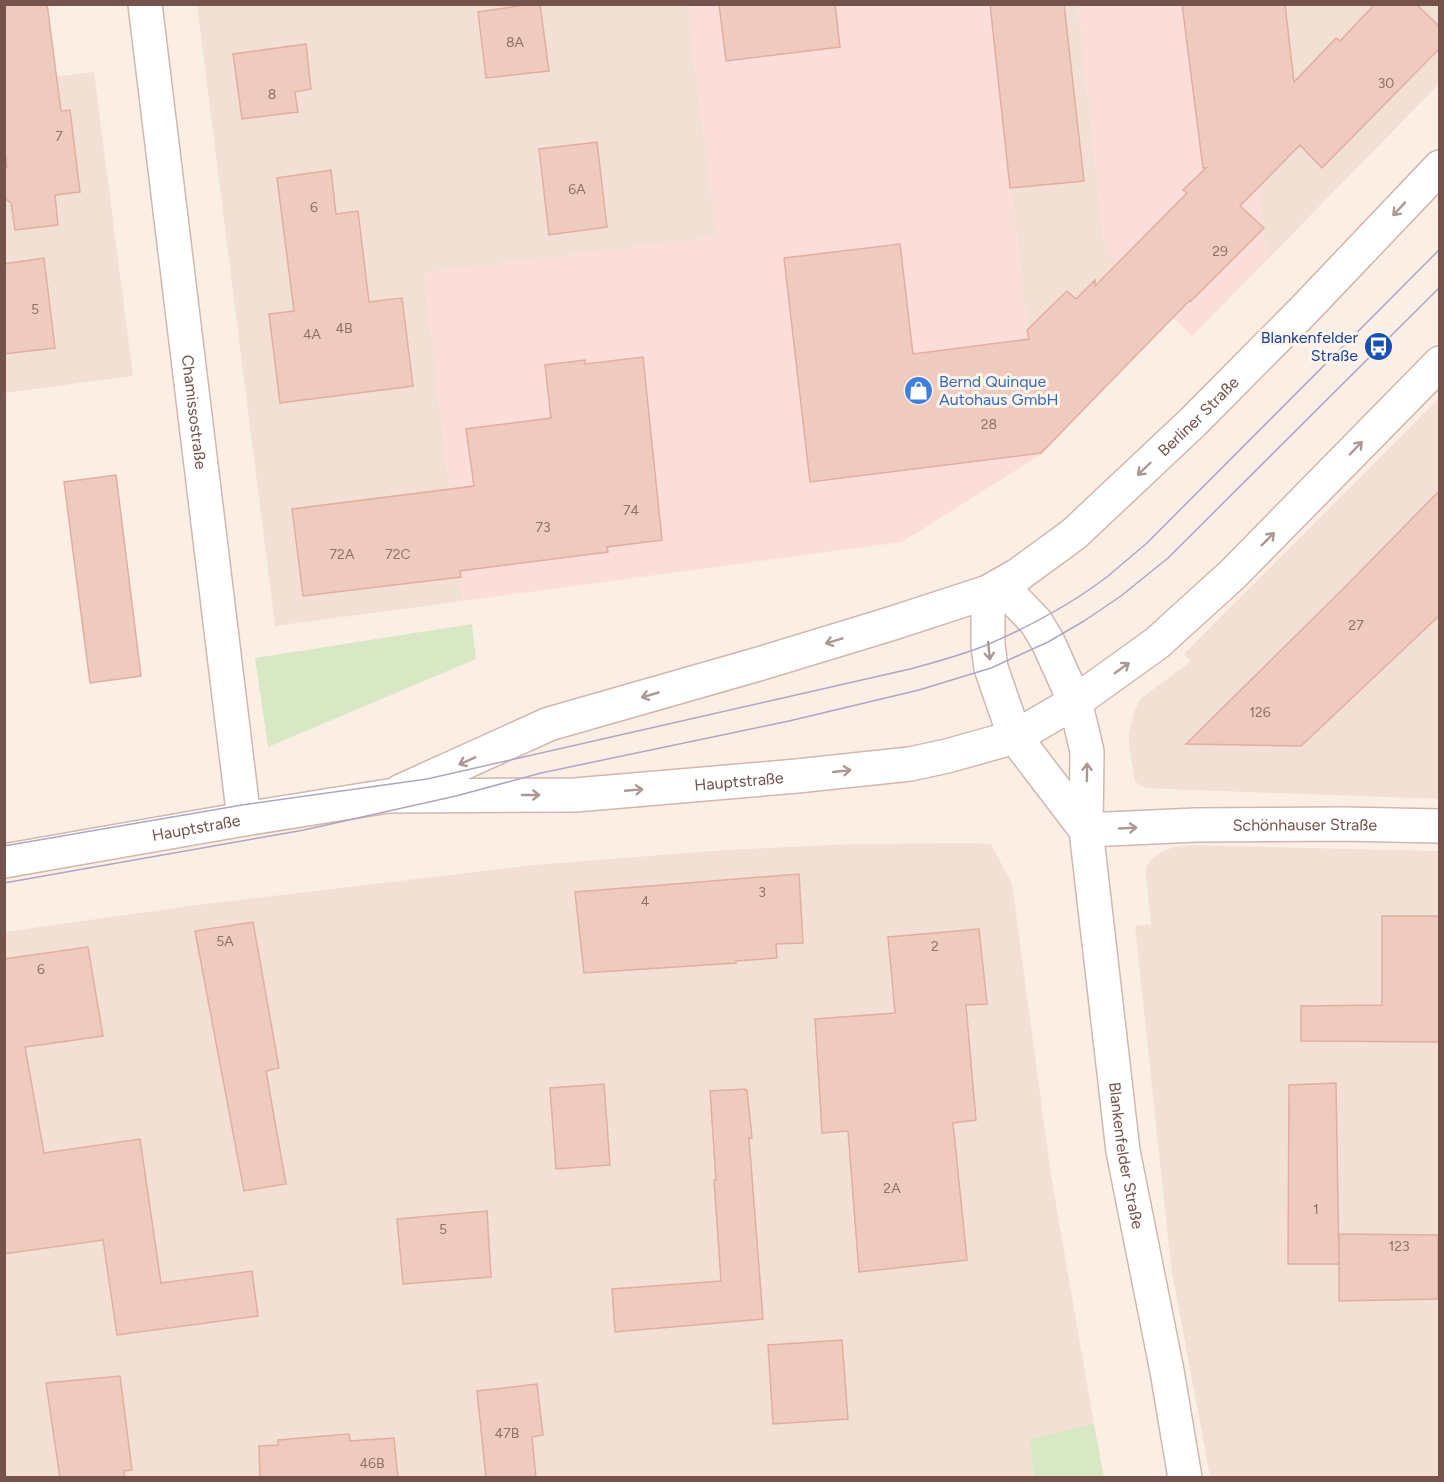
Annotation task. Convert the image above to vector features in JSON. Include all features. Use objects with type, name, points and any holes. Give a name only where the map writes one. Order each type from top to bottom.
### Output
[{"type":"main road","name":"Chamissostraße","points":[[145,4],[244,819]]},
{"type":"main road","name":"Berliner Straße","points":[[988,592],[1050,553],[1108,504],[1305,310],[1440,167]]},
{"type":"main road","points":[[1075,702],[1156,643],[1233,574],[1440,363]]},
{"type":"main road","name":"Hauptstraße","points":[[388,796],[549,724],[762,663],[988,592]]},
{"type":"main road","name":"Blankenfelder Straße","points":[[988,592],[1012,597],[1036,622],[1048,642],[1075,702],[1087,752],[1086,830],[1124,1151],[1167,1371],[1185,1478]]},
{"type":"main road","points":[[988,592],[988,645],[991,668],[1015,737],[1086,830]]},
{"type":"main road","name":"Hauptstraße","points":[[4,861],[388,796],[575,795],[910,764],[1015,737],[1075,702]]},
{"type":"main road","name":"Schönhauser Straße","points":[[1086,830],[1169,826],[1344,824],[1440,826]]},
{"type":"shaded area","points":[[197,5],[687,5],[717,237],[424,273],[463,601],[275,626]]},
{"type":"shaded area","points":[[687,5],[990,5],[1042,454],[902,542],[463,601],[424,273],[717,237]]},
{"type":"shaded area","points":[[990,5],[1078,5],[1105,252],[1172,317],[1042,454]]},
{"type":"shaded area","points":[[1078,5],[1238,5],[1267,260],[1192,336],[1105,252]]},
{"type":"shaded area","points":[[1238,5],[1439,5],[1439,84],[1267,260]]},
{"type":"shaded area","points":[[94,72],[133,376],[5,393],[4,83]]},
{"type":"shaded area","points":[[1439,398],[1439,799],[1164,789],[1146,788],[1139,785],[1135,781],[1129,733],[1140,699],[1190,662],[1184,654]]},
{"type":"shaded area","points":[[852,844],[991,844],[1012,884],[1051,1175],[1094,1424],[1030,1439],[1034,1478],[5,1477],[4,932],[189,906],[534,865],[724,850]]},
{"type":"shaded area","points":[[1191,845],[1439,851],[1439,1477],[1210,1477],[1171,1267],[1135,926],[1151,924],[1146,867],[1160,853],[1173,847]]},
{"type":"green space","points":[[472,624],[476,659],[268,747],[255,658]]},
{"type":"green space","points":[[1094,1424],[1104,1477],[1034,1477],[1030,1439]]},
{"type":"building","points":[[4,4],[47,4],[61,111],[70,110],[80,192],[55,195],[58,225],[15,230],[11,203],[4,198],[4,170],[7,167],[4,145]]},
{"type":"building","points":[[540,4],[549,71],[486,78],[478,12]]},
{"type":"building","points":[[719,4],[835,4],[840,47],[726,61]]},
{"type":"building","points":[[990,4],[1064,4],[1084,181],[1010,188]]},
{"type":"building","points":[[1182,4],[1285,4],[1294,82],[1336,38],[1340,41],[1375,4],[1416,4],[1440,27],[1440,48],[1322,168],[1300,145],[1240,206],[1264,228],[1190,300],[1041,453],[810,482],[784,258],[900,244],[913,354],[1029,339],[1027,330],[1067,291],[1076,299],[1095,280],[1095,286],[1187,193],[1183,190],[1206,168],[1203,168]]},
{"type":"building","points":[[306,44],[311,89],[295,92],[298,112],[242,119],[233,54]]},
{"type":"building","points":[[597,142],[607,227],[549,235],[539,149]]},
{"type":"building","points":[[331,170],[336,214],[358,211],[369,302],[402,298],[413,386],[280,403],[269,314],[294,311],[277,178]]},
{"type":"building","points":[[44,258],[55,348],[4,354],[4,264]]},
{"type":"building","points":[[643,357],[662,540],[607,547],[608,552],[460,571],[461,577],[303,596],[292,509],[474,486],[466,429],[551,418],[545,365],[585,360],[585,364]]},
{"type":"building","points":[[116,475],[141,676],[90,683],[64,482]]},
{"type":"building","points":[[1440,490],[1440,615],[1301,746],[1186,744],[1344,588]]},
{"type":"building","points":[[799,874],[803,943],[776,944],[777,958],[736,961],[736,963],[584,973],[575,892]]},
{"type":"building","points":[[1382,916],[1440,916],[1440,1042],[1301,1041],[1301,1006],[1382,1005]]},
{"type":"building","points":[[253,922],[279,1068],[266,1071],[286,1184],[244,1191],[195,931]]},
{"type":"building","points":[[979,929],[987,1004],[966,1005],[976,1120],[953,1123],[967,1260],[859,1272],[848,1131],[822,1133],[815,1019],[895,1013],[888,937]]},
{"type":"building","points":[[88,947],[103,1036],[25,1047],[44,1153],[140,1139],[161,1283],[252,1271],[258,1316],[117,1335],[103,1240],[4,1254],[4,959]]},
{"type":"building","points":[[1336,1083],[1339,1264],[1288,1264],[1289,1085]]},
{"type":"building","points":[[604,1084],[610,1165],[556,1169],[550,1088]]},
{"type":"building","points":[[747,1090],[752,1138],[749,1138],[763,1319],[615,1332],[612,1289],[721,1281],[710,1091]]},
{"type":"building","points":[[487,1211],[491,1277],[403,1284],[397,1219]]},
{"type":"building","points":[[1339,1234],[1438,1235],[1438,1299],[1339,1301]]},
{"type":"building","points":[[842,1340],[848,1419],[773,1424],[768,1345]]},
{"type":"building","points":[[120,1376],[132,1470],[124,1471],[125,1478],[60,1478],[46,1383]]},
{"type":"building","points":[[537,1384],[543,1435],[532,1437],[536,1478],[486,1478],[477,1391]]},
{"type":"building","points":[[349,1434],[350,1441],[394,1438],[398,1478],[260,1478],[259,1446],[278,1445],[278,1440]]},
{"type":"tram line","points":[[4,846],[242,805],[427,779],[910,669],[989,644],[1035,622],[1080,596],[1147,543],[1440,249]]},
{"type":"tram line","points":[[4,883],[304,830],[456,796],[541,773],[789,721],[919,690],[991,668],[1048,642],[1084,621],[1121,596],[1168,558],[1440,287]]},
{"type":"place","name":"Blankenfelder Straße","points":[[1379,346]]},
{"type":"place","name":"Bernd Quinque Autohaus GmbH","points":[[918,390]]}]
